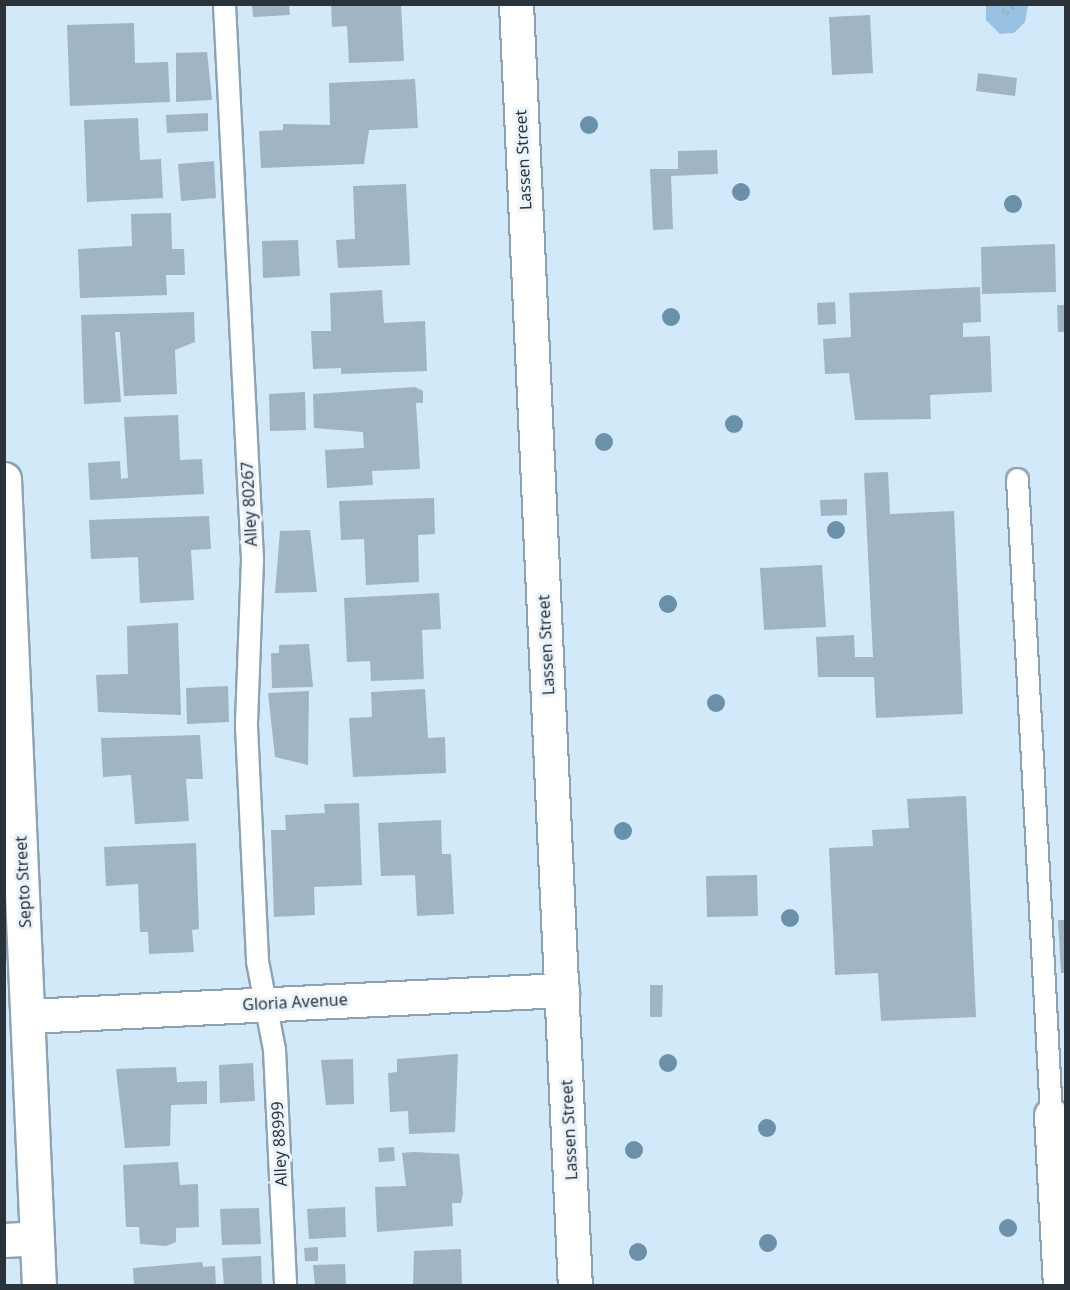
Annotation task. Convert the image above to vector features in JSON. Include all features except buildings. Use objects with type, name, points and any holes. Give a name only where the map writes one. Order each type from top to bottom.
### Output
[{"type":"street","name":"Lassen Street","points":[[516,4],[575,1286]]},
{"type":"street","name":"Septo Street","points":[[5,499],[39,1286]]},
{"type":"street","name":"Gloria Avenue","points":[[28,1016],[562,990]]},
{"type":"street","points":[[1050,1115],[1060,1286]]},
{"type":"street","points":[[4,1240],[37,1238]]},
{"type":"lane","name":"Alley 80267","points":[[224,4],[252,559],[246,726],[257,961],[267,1003]]},
{"type":"lane","points":[[1017,479],[1050,1115]]},
{"type":"lane","name":"Alley 88999","points":[[267,1003],[285,1286]]},
{"type":"path","points":[[998,4],[1006,14],[1017,4]]},
{"type":"shaded area","points":[[986,5],[1028,5],[1025,22],[1014,33],[1000,34],[986,20]]}]
